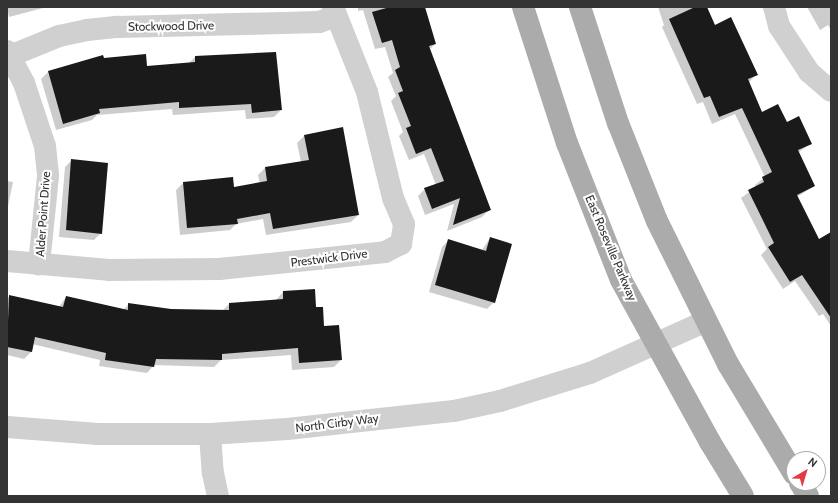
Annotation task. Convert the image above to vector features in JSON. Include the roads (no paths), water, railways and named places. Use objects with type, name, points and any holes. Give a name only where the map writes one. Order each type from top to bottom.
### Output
[{"type":"main road","name":"East Roseville Parkway","points":[[523,7],[567,143],[622,280],[656,344],[743,496]]},
{"type":"main road","points":[[580,7],[636,172],[674,258],[706,321],[760,419],[786,461]]},
{"type":"street","points":[[774,7],[779,26],[809,72],[831,92]]},
{"type":"street","name":"Stockwood Drive","points":[[8,53],[59,36],[87,30],[118,27],[319,22],[335,12]]},
{"type":"street","name":"Prestwick Drive","points":[[7,261],[109,270],[219,269],[385,252],[401,244],[404,224],[393,198],[369,98],[335,12]]},
{"type":"street","name":"Alder Point Drive","points":[[8,53],[24,83],[45,146],[48,176],[39,265]]},
{"type":"street","name":"North Cirby Way","points":[[7,427],[98,434],[210,434],[287,429],[454,410],[542,389],[623,360],[706,321]]},
{"type":"street","points":[[210,434],[213,473],[218,496]]}]
